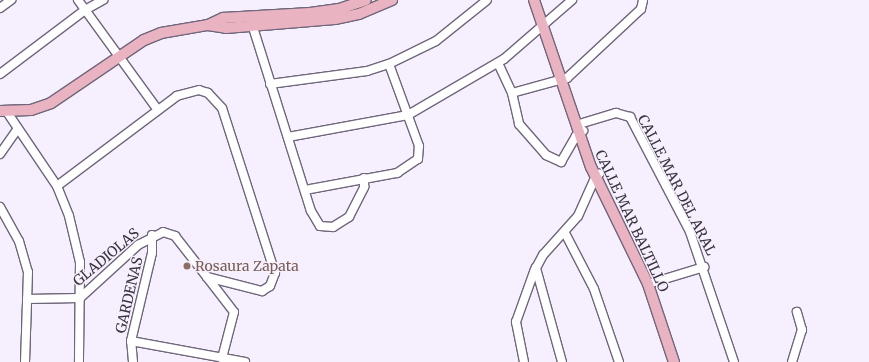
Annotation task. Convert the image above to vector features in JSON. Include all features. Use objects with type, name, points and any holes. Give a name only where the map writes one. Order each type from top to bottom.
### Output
[{"type":"main road","points":[[251,22],[340,9],[366,0]]},
{"type":"main road","points":[[3,112],[31,110],[51,103],[119,56],[161,33],[208,24],[223,18],[251,22],[335,19],[359,14],[392,0]]},
{"type":"main road","name":"CALLE MAR BALTILLO","points":[[534,0],[546,24]]},
{"type":"main road","name":"CALLE MAR BALTILLO","points":[[541,0],[546,24],[597,176],[651,283],[680,362]]},
{"type":"main road","name":"CALLE MAR BALTILLO","points":[[651,283],[674,362]]},
{"type":"street","points":[[0,8],[11,0]]},
{"type":"street","points":[[78,0],[158,110]]},
{"type":"street","points":[[0,74],[85,10],[103,0]]},
{"type":"street","points":[[270,84],[367,71],[389,64],[436,41],[487,0]]},
{"type":"street","points":[[288,137],[408,115],[498,63],[546,24],[572,0]]},
{"type":"street","points":[[512,93],[564,80],[643,3]]},
{"type":"street","points":[[251,22],[305,190],[316,221],[320,226],[333,227],[349,217],[364,187],[364,178]]},
{"type":"street","points":[[498,63],[512,93],[523,131],[558,163],[563,160],[580,128]]},
{"type":"street","points":[[305,190],[397,173],[418,159],[419,146],[389,64]]},
{"type":"street","points":[[57,186],[177,96],[199,90],[208,93],[222,108],[275,273],[270,286],[262,291],[207,277]]},
{"type":"street","points":[[3,112],[57,186],[69,216],[77,246],[80,298],[79,362]]},
{"type":"street","name":"CALLE MAR DEL ARAL","points":[[580,128],[616,113],[624,114],[630,117],[690,232],[704,267],[734,362]]},
{"type":"street","points":[[0,154],[17,130]]},
{"type":"street","points":[[524,362],[516,322],[536,268],[543,255],[565,233],[578,216],[597,176]]},
{"type":"street","points":[[0,207],[24,255],[28,272],[25,362]]},
{"type":"street","points":[[152,235],[163,232],[175,236],[234,312],[222,358]]},
{"type":"street","points":[[565,233],[594,289],[619,362]]},
{"type":"street","name":"GLADIOLAS","points":[[27,298],[80,298],[152,235]]},
{"type":"street","name":"GARDENAS","points":[[133,362],[131,341],[152,253],[152,235]]},
{"type":"street","points":[[651,283],[704,267]]},
{"type":"street","points":[[536,268],[562,362]]},
{"type":"street","points":[[792,362],[802,330],[797,312]]},
{"type":"street","points":[[131,341],[245,362]]},
{"type":"place","name":"Rosaura Zapata","points":[[187,266]]}]
